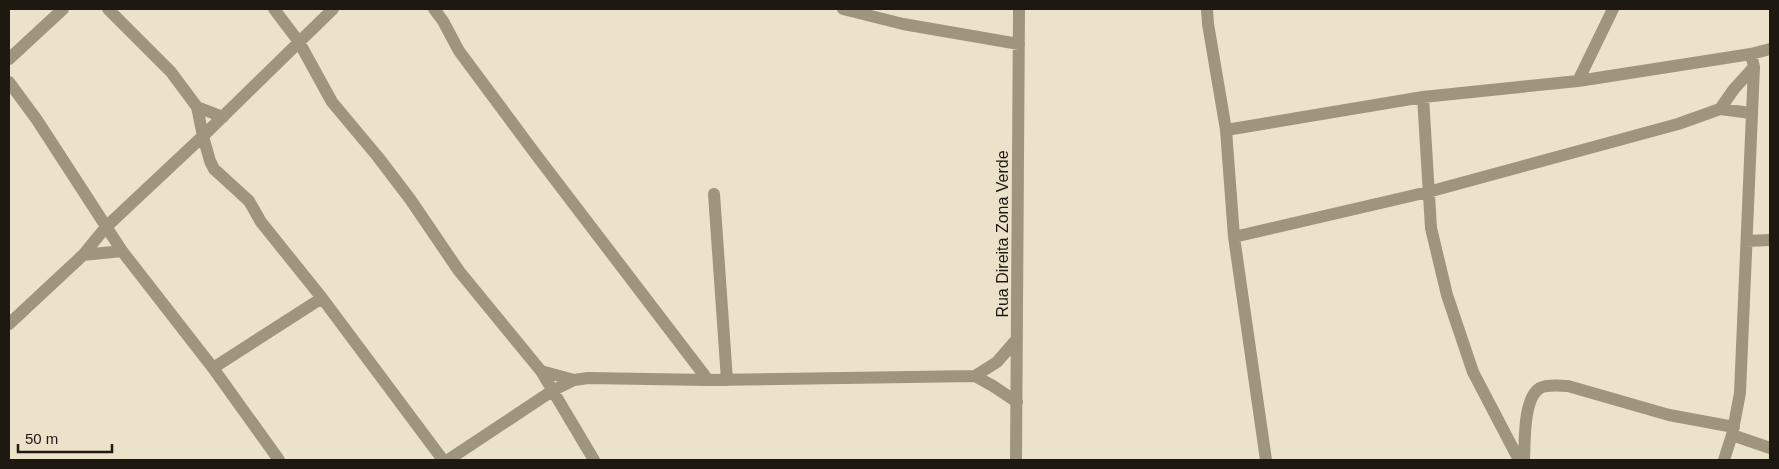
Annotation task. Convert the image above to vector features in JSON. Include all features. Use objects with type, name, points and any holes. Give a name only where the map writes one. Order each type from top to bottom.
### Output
[{"type":"street","points":[[9,59],[63,9]]},
{"type":"street","points":[[108,9],[171,72],[197,107],[203,136],[214,169],[249,201],[261,222],[322,298],[443,460]]},
{"type":"street","points":[[274,9],[298,42],[332,102],[410,199],[459,271],[541,372],[594,460]]},
{"type":"street","points":[[9,305],[13,320],[83,255],[106,228],[333,9]]},
{"type":"street","points":[[434,9],[443,21],[459,51],[708,380]]},
{"type":"street","points":[[843,9],[903,24],[1019,44]]},
{"type":"street","name":"Rua Direita Zona Verde","points":[[1016,460],[1019,9]]},
{"type":"street","points":[[1207,9],[1226,130],[1234,237],[1266,460]]},
{"type":"street","points":[[1578,81],[1613,9]]},
{"type":"street","points":[[1226,130],[1423,97],[1578,81],[1751,54],[1770,49]]},
{"type":"street","points":[[1724,460],[1733,431],[1740,393],[1754,67],[1751,54]]},
{"type":"street","points":[[1720,109],[1734,89],[1754,67]]},
{"type":"street","points":[[9,82],[37,120],[122,251],[213,368],[279,460]]},
{"type":"street","points":[[1423,97],[1431,228],[1447,295],[1477,380],[1519,460]]},
{"type":"street","points":[[197,107],[222,117]]},
{"type":"street","points":[[1234,237],[1428,192],[1678,124],[1720,109],[1751,113]]},
{"type":"street","points":[[714,194],[727,380]]},
{"type":"street","points":[[1747,241],[1770,240]]},
{"type":"street","points":[[83,255],[122,251]]},
{"type":"street","points":[[213,368],[322,298]]},
{"type":"street","points":[[975,376],[997,362],[1017,339]]},
{"type":"street","points":[[541,372],[574,380]]},
{"type":"street","points":[[448,460],[552,391],[574,380],[588,378],[727,380],[975,376],[1017,402]]},
{"type":"street","points":[[1524,460],[1528,407],[1534,393],[1541,387],[1554,386],[1568,386],[1733,431],[1770,448]]}]
